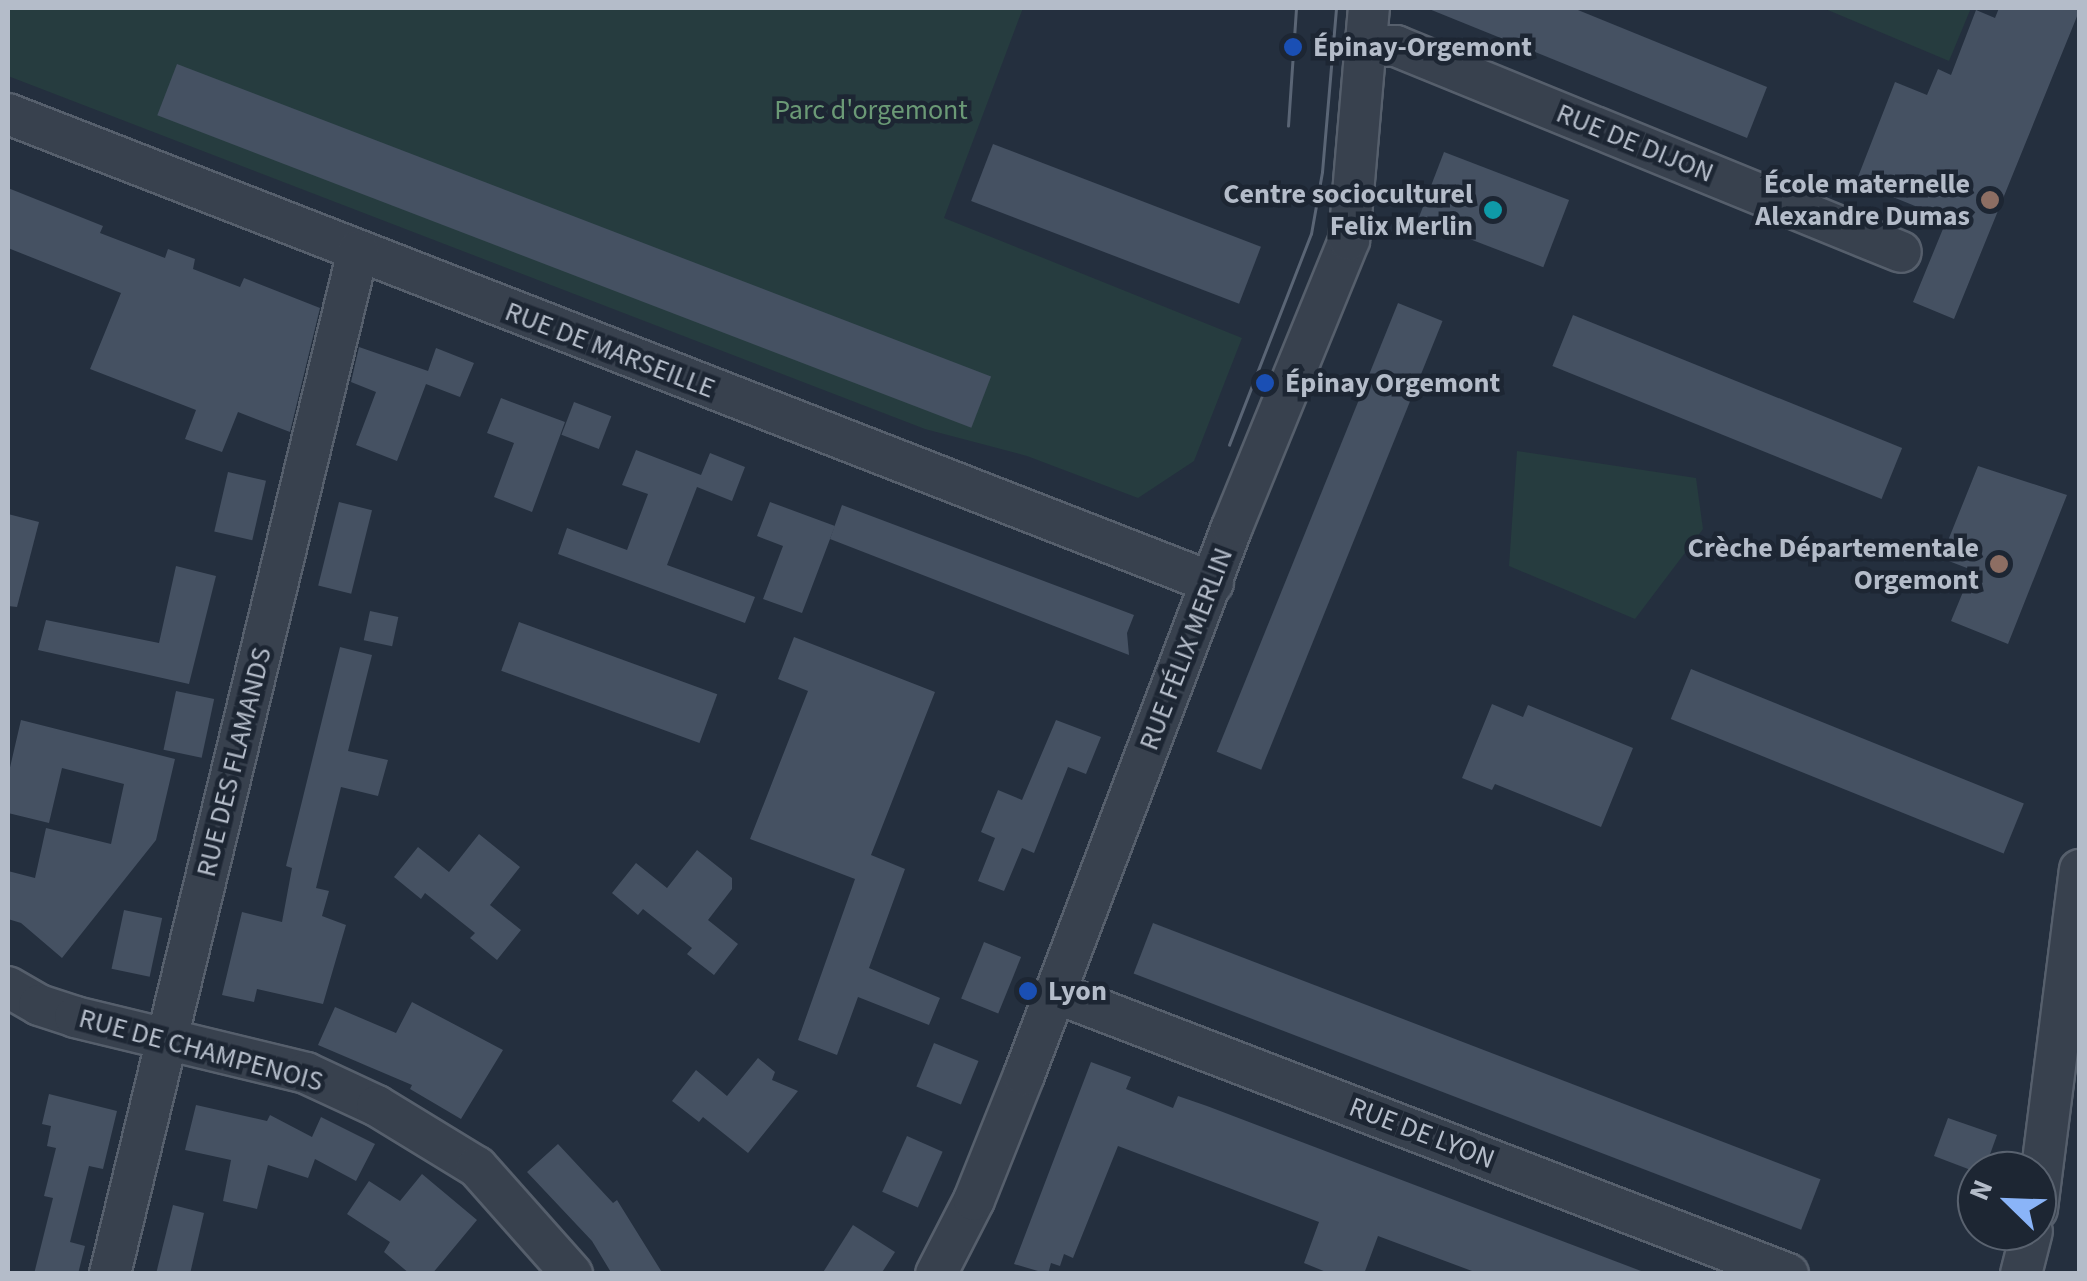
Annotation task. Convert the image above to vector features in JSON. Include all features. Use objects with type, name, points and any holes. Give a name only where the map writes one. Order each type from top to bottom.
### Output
[{"type":"street","name":"RUE DE DIJON","points":[[1368,27],[1396,46],[1901,252]]},
{"type":"street","name":"RUE FÉLIX MERLIN","points":[[936,1274],[974,1200],[1349,240],[1368,27]]},
{"type":"street","name":"RUE DE MARSEILLE","points":[[8,114],[1214,584]]},
{"type":"street","name":"RUE DES FLAMANDS","points":[[110,1274],[358,251]]},
{"type":"street","points":[[2044,1151],[2080,870]]},
{"type":"street","name":"RUE DE CHAMPENOIS","points":[[8,987],[39,1005],[306,1073],[377,1106],[477,1166],[572,1274]]},
{"type":"street","name":"RUE DE LYON","points":[[1056,993],[1788,1274]]},
{"type":"green space","name":"Parc d'orgemont","points":[[8,8],[1023,8],[944,218],[1242,338],[1194,461],[1138,498],[1027,456],[925,429],[8,76]]},
{"type":"green space","points":[[1823,8],[1971,8],[1949,61]]},
{"type":"green space","points":[[1517,451],[1696,478],[1703,529],[1635,619],[1509,566]]},
{"type":"building","points":[[1573,8],[1767,87],[1747,138],[1429,9]]},
{"type":"building","points":[[1999,8],[2080,9],[1954,319],[1913,302],[1947,219],[1856,182],[1895,82],[1927,95],[1938,69],[1951,75],[1976,10],[1995,18]]},
{"type":"building","points":[[177,64],[991,376],[971,428],[157,115]]},
{"type":"building","points":[[993,144],[1261,247],[1239,304],[971,201]]},
{"type":"building","name":"Centre socioculturel Felix Merlin","points":[[1444,152],[1569,200],[1543,267],[1418,219]]},
{"type":"building","points":[[8,188],[103,226],[100,233],[165,258],[168,249],[195,259],[193,269],[240,287],[244,278],[320,308],[290,432],[238,412],[222,452],[185,439],[196,410],[90,369],[121,293],[8,248]]},
{"type":"building","points":[[1398,303],[1443,321],[1261,770],[1217,752]]},
{"type":"building","points":[[1573,315],[1902,448],[1882,499],[1552,366]]},
{"type":"building","points":[[359,347],[428,371],[436,348],[474,363],[460,397],[426,384],[397,461],[356,445],[376,392],[351,382]]},
{"type":"building","points":[[501,398],[565,422],[532,512],[494,497],[514,443],[487,433]]},
{"type":"building","points":[[574,402],[611,416],[599,449],[561,435]]},
{"type":"building","points":[[636,450],[701,475],[710,453],[745,467],[732,501],[697,487],[667,565],[755,597],[745,623],[558,554],[567,528],[627,550],[648,494],[622,485]]},
{"type":"building","points":[[1978,466],[2067,495],[2008,644],[1951,621],[1972,570],[1941,558]]},
{"type":"building","points":[[228,472],[266,481],[252,540],[214,531]]},
{"type":"building","points":[[339,502],[372,510],[351,594],[318,585]]},
{"type":"building","points":[[770,502],[835,526],[802,613],[763,599],[783,546],[757,536]]},
{"type":"building","points":[[842,505],[1134,615],[1127,633],[1129,655],[830,539]]},
{"type":"building","points":[[8,514],[39,522],[17,607],[8,606]]},
{"type":"building","points":[[176,566],[216,576],[189,684],[38,650],[46,620],[159,643]]},
{"type":"building","points":[[370,611],[398,617],[392,646],[364,640]]},
{"type":"building","points":[[519,622],[717,694],[699,743],[501,671]]},
{"type":"building","points":[[794,637],[935,692],[871,855],[905,869],[869,968],[940,998],[929,1025],[858,997],[837,1055],[798,1040],[855,879],[750,839],[808,691],[778,679]]},
{"type":"building","points":[[340,647],[372,655],[348,751],[388,760],[378,796],[341,787],[316,888],[329,891],[322,916],[346,925],[323,1004],[257,989],[254,1002],[222,995],[242,912],[282,922],[292,868],[286,866]]},
{"type":"building","points":[[1691,669],[2024,803],[2004,854],[1671,719]]},
{"type":"building","points":[[176,691],[214,699],[202,758],[164,750]]},
{"type":"building","points":[[1492,704],[1523,717],[1528,705],[1633,748],[1601,827],[1495,784],[1492,790],[1462,778]]},
{"type":"building","points":[[21,720],[175,759],[156,840],[62,958],[21,923],[8,919],[8,871],[35,878],[46,828],[111,844],[124,784],[62,768],[49,823],[8,813],[8,776]]},
{"type":"building","points":[[1056,720],[1101,737],[1086,774],[1068,767],[1034,853],[1022,848],[1004,891],[978,881],[995,838],[981,832],[998,790],[1022,800]]},
{"type":"building","points":[[479,834],[520,867],[490,905],[521,930],[497,960],[470,938],[475,933],[425,893],[421,899],[394,877],[418,847],[449,872]]},
{"type":"building","points":[[697,850],[732,878],[732,889],[708,920],[738,944],[714,975],[687,954],[692,948],[643,909],[638,915],[612,893],[636,863],[667,888]]},
{"type":"building","points":[[124,910],[162,918],[150,977],[112,969]]},
{"type":"building","points":[[1153,923],[1821,1179],[1801,1230],[1134,973]]},
{"type":"building","points":[[984,942],[1021,957],[998,1014],[961,999]]},
{"type":"building","points":[[412,1002],[503,1050],[461,1119],[410,1089],[412,1085],[318,1045],[335,1007],[396,1033]]},
{"type":"building","points":[[934,1043],[979,1061],[961,1105],[916,1087]]},
{"type":"building","points":[[758,1058],[775,1072],[772,1080],[798,1091],[748,1153],[703,1117],[699,1122],[672,1101],[696,1070],[727,1096]]},
{"type":"building","points":[[1091,1062],[1131,1077],[1126,1089],[1173,1108],[1178,1096],[1207,1106],[1649,1274],[1480,1274],[1378,1236],[1364,1274],[1331,1274],[1304,1263],[1319,1222],[1118,1146],[1073,1258],[1064,1254],[1060,1266],[1051,1263],[1048,1274],[1014,1264]]},
{"type":"building","points":[[49,1094],[117,1111],[103,1169],[89,1166],[70,1242],[85,1246],[78,1274],[34,1274],[53,1198],[44,1196],[56,1148],[47,1146],[51,1126],[42,1124]]},
{"type":"building","points":[[196,1105],[267,1121],[270,1115],[312,1137],[321,1117],[375,1144],[356,1181],[315,1159],[308,1178],[268,1165],[257,1209],[223,1201],[231,1160],[185,1150]]},
{"type":"building","points":[[1948,1118],[1997,1135],[1991,1151],[1957,1151],[1957,1165],[1934,1156]]},
{"type":"building","points":[[907,1136],[943,1152],[918,1208],[882,1192]]},
{"type":"building","points":[[558,1144],[613,1203],[617,1200],[663,1274],[612,1274],[592,1241],[527,1172]]},
{"type":"building","points":[[422,1174],[477,1220],[432,1274],[410,1274],[384,1252],[390,1242],[347,1214],[369,1181],[400,1201]]},
{"type":"building","points":[[173,1205],[204,1213],[190,1274],[156,1274]]},
{"type":"building","points":[[853,1225],[895,1252],[881,1274],[822,1274]]},
{"type":"tram line","points":[[1288,126],[1296,8]]},
{"type":"tram line","points":[[1229,445],[1311,234],[1322,172],[1336,8]]},
{"type":"place","name":"Épinay-Orgemont","points":[[1293,47]]},
{"type":"place","name":"École maternelle Alexandre Dumas","points":[[1990,200]]},
{"type":"place","name":"Centre socioculturel Felix Merlin","points":[[1493,210]]},
{"type":"place","name":"Épinay Orgemont","points":[[1265,383]]},
{"type":"place","name":"Crèche Départementale Orgemont","points":[[1999,564]]},
{"type":"place","name":"Lyon","points":[[1028,991]]}]
